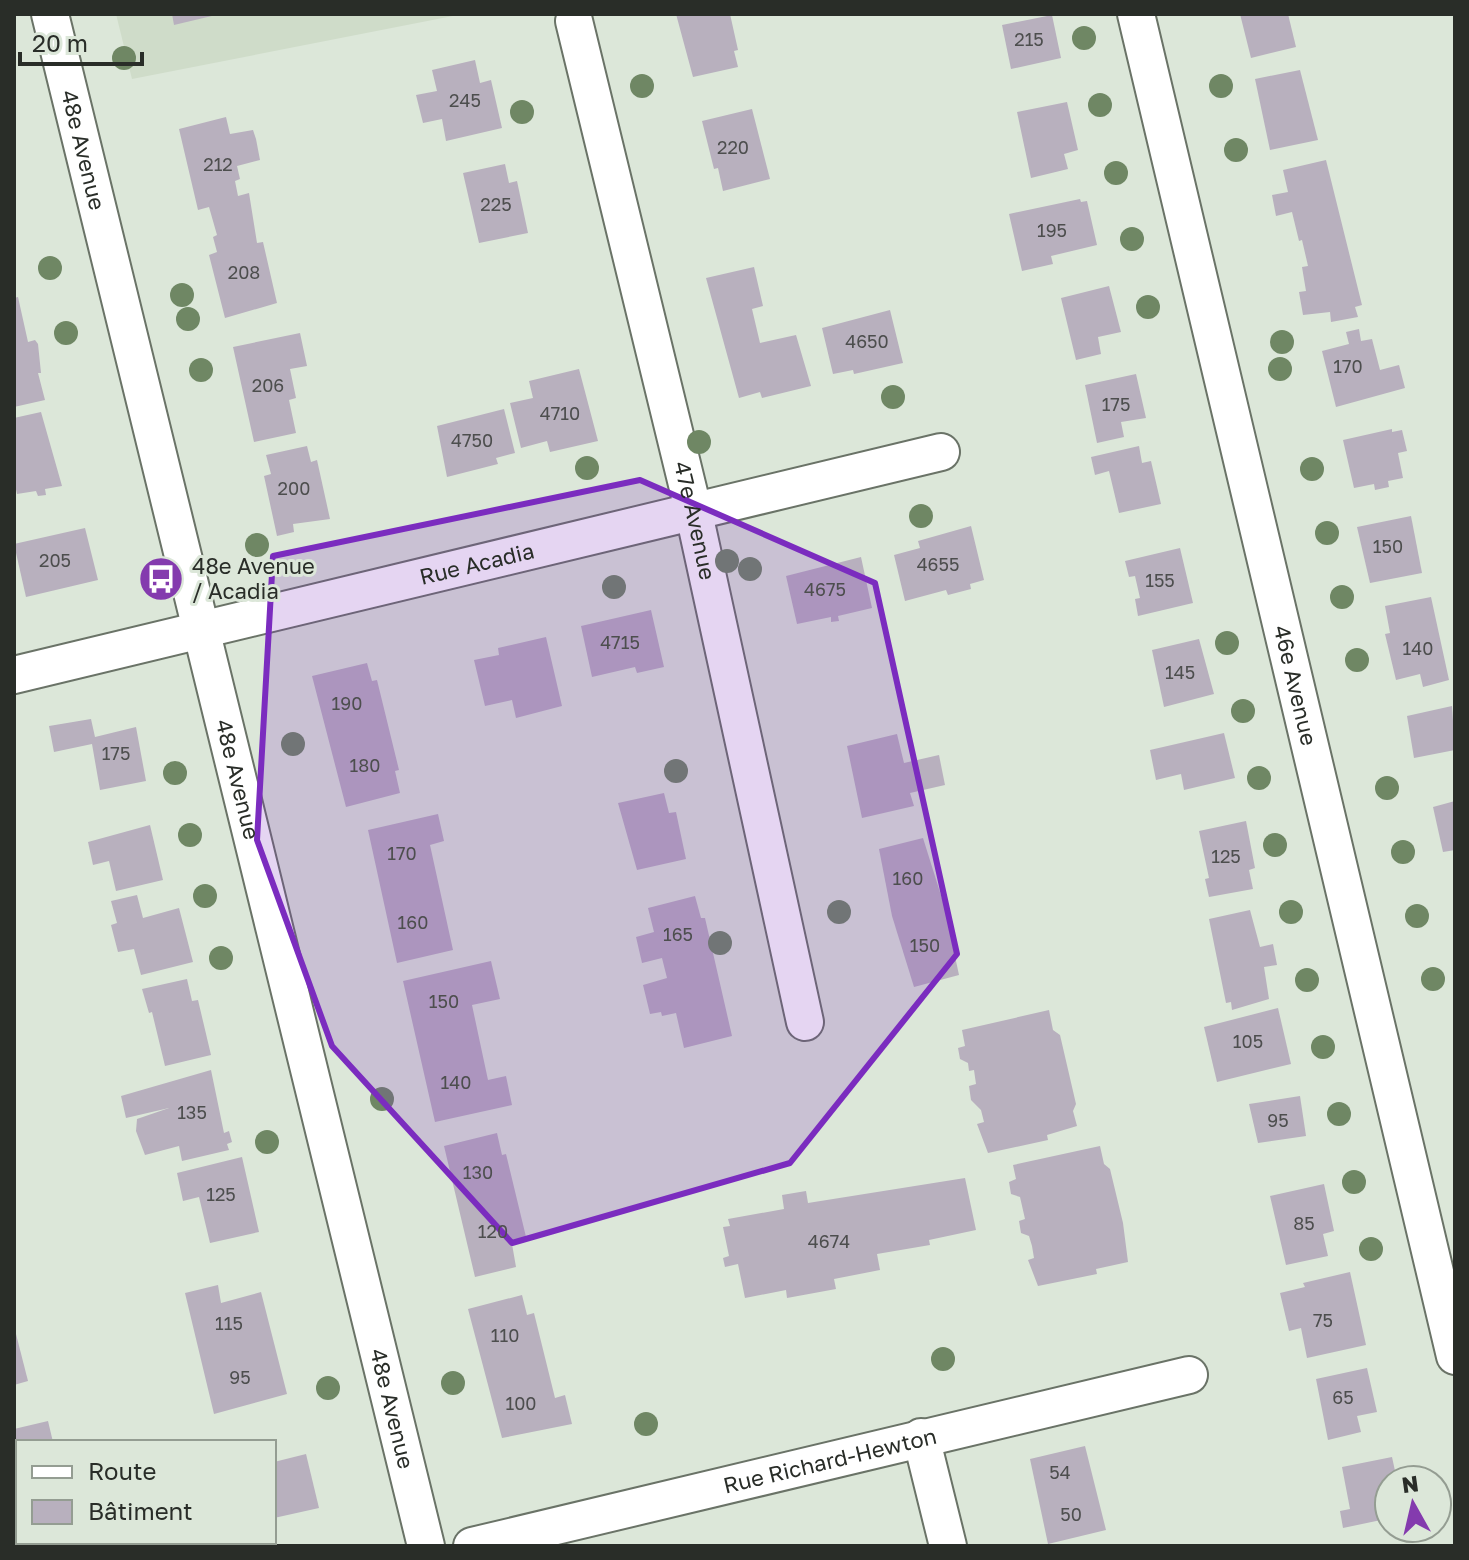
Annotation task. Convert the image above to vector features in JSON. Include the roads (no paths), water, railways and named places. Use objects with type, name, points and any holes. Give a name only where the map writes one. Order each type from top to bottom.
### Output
[{"type":"street","name":"48e Avenue","points":[[50,14],[426,1546]]},
{"type":"street","name":"46e Avenue","points":[[1136,14],[1455,1356]]},
{"type":"street","name":"47e Avenue","points":[[574,21],[693,509],[805,1022]]},
{"type":"street","name":"Rue Acadia","points":[[14,675],[693,509],[941,452]]},
{"type":"street","name":"Rue Richard-Hewton","points":[[472,1546],[1189,1375]]},
{"type":"street","points":[[921,1437],[948,1546]]},
{"type":"place","name":"48e Avenue / Acadia","points":[[161,579]]}]
